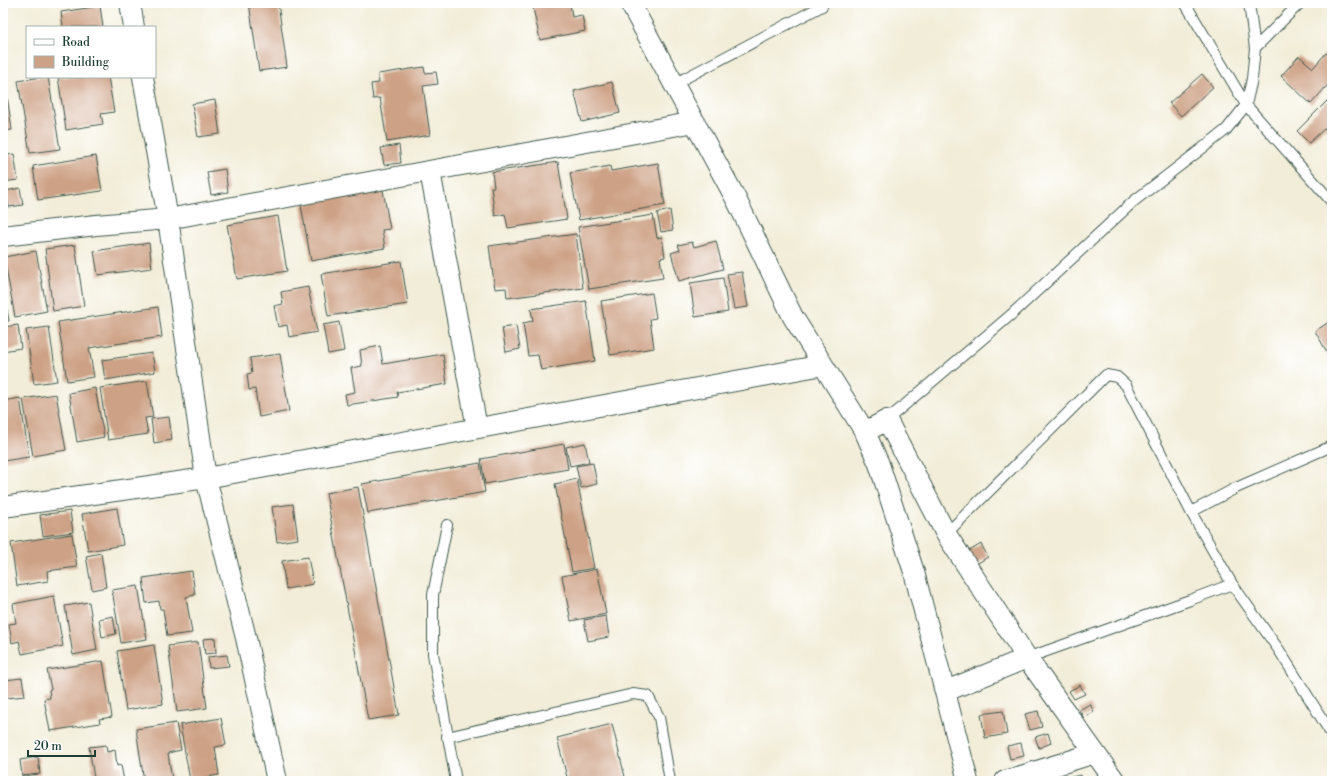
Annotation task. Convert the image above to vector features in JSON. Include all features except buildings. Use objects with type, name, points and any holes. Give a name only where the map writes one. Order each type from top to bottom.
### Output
[{"type":"street","points":[[130,3],[134,26]]},
{"type":"street","points":[[630,3],[736,200],[793,317],[865,432],[879,464],[894,506],[946,691],[968,781]]},
{"type":"street","points":[[143,78],[168,219],[206,478],[246,638],[277,781]]},
{"type":"street","points":[[3,236],[96,225],[168,219],[695,122]]},
{"type":"street","points":[[430,171],[477,428]]},
{"type":"street","points":[[3,507],[206,478],[823,365]]},
{"type":"street","points":[[865,432],[887,420],[946,534],[1027,658],[1115,781]]},
{"type":"street","points":[[946,691],[1027,658]]},
{"type":"street","points":[[1005,781],[1095,753]]},
{"type":"lane","points":[[674,84],[822,6],[823,3]]},
{"type":"lane","points":[[1185,3],[1246,105],[1332,202]]},
{"type":"lane","points":[[887,420],[1012,314],[1134,201],[1226,130],[1246,105],[1252,79],[1255,48],[1249,3]]},
{"type":"lane","points":[[1255,48],[1300,3]]},
{"type":"lane","points":[[946,534],[1106,375],[1117,377],[1126,385],[1191,512],[1232,584],[1279,650],[1332,736]]},
{"type":"lane","points":[[1191,512],[1236,488],[1332,446]]},
{"type":"lane","points":[[447,525],[433,595],[433,654],[456,781]]},
{"type":"lane","points":[[1027,658],[1232,584]]},
{"type":"lane","points":[[447,737],[633,694],[648,696],[659,718],[670,781]]}]
